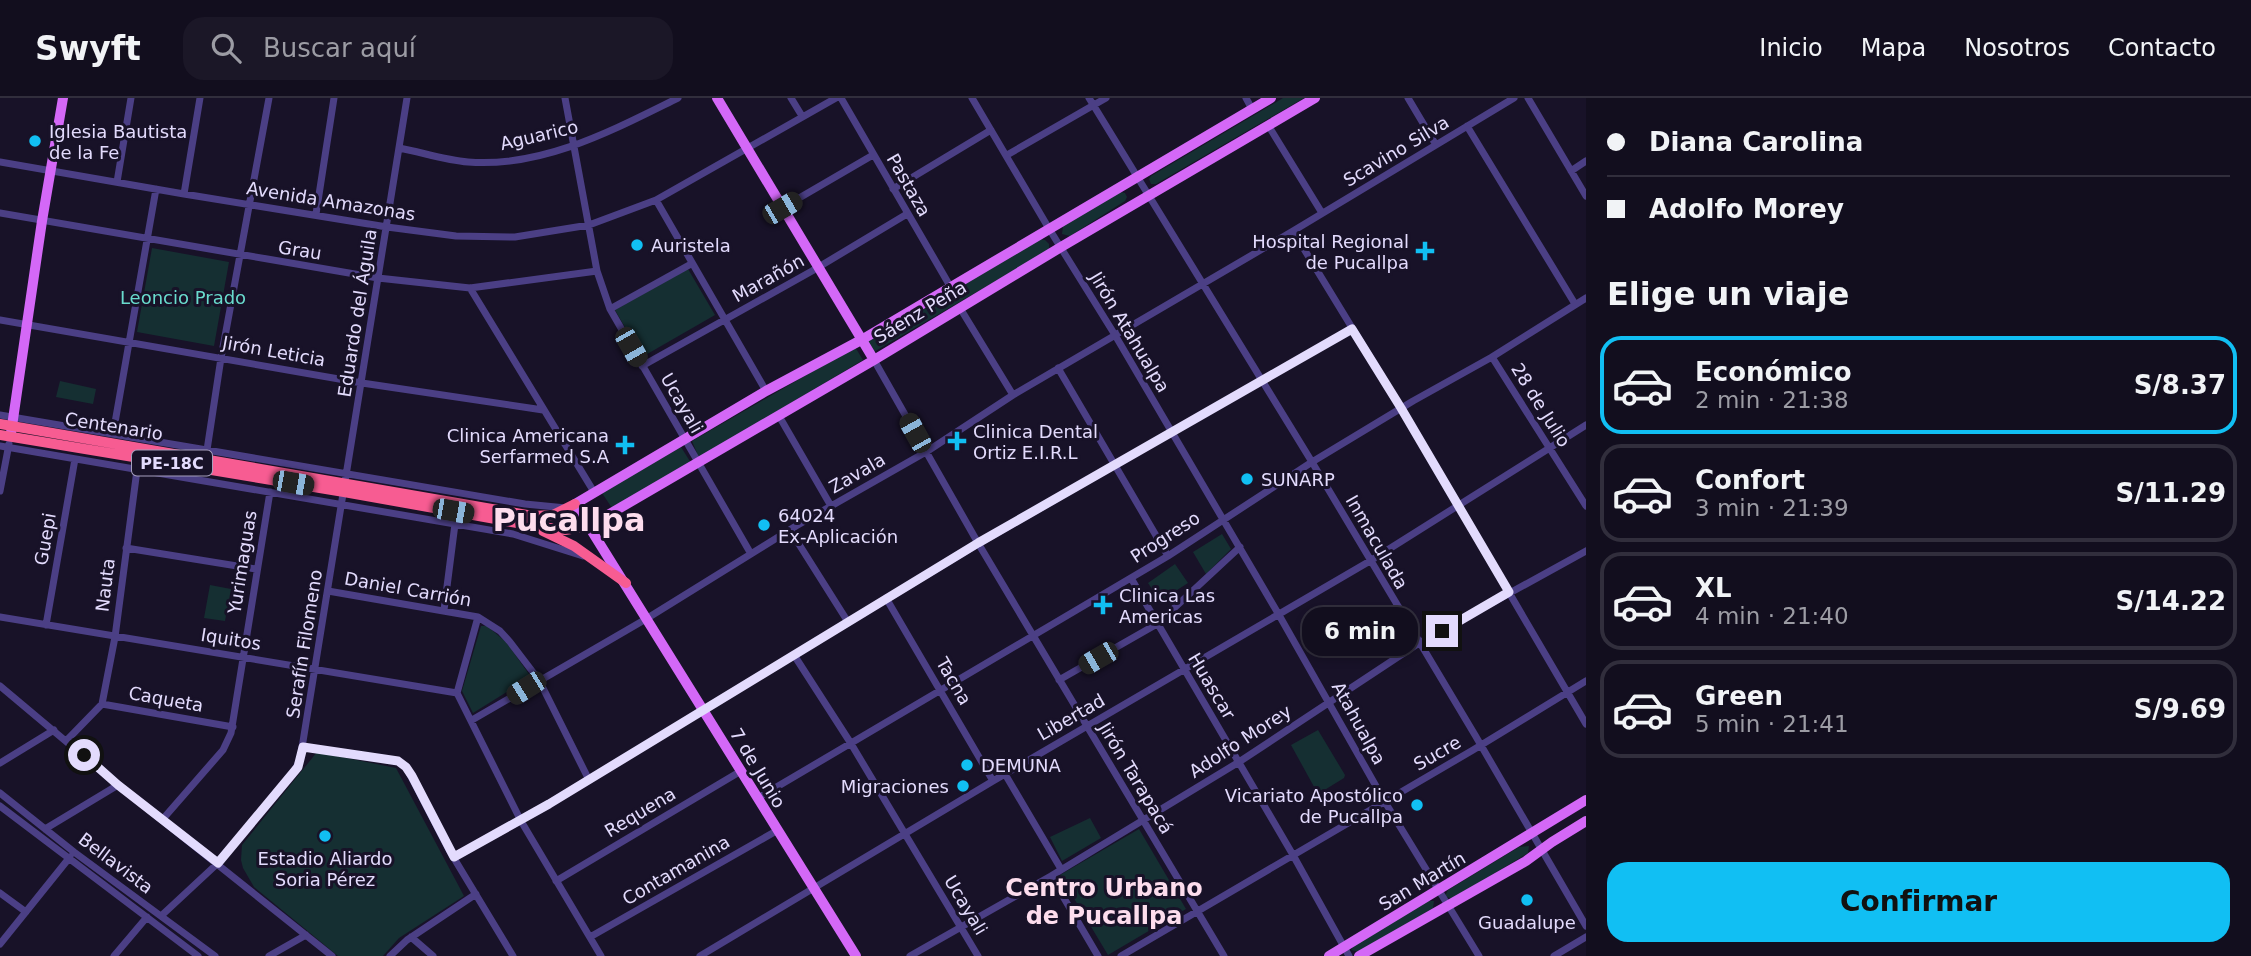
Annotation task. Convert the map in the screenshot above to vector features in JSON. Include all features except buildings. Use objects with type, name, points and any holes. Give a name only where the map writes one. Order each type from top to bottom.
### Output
[{"type":"highway","name":"Centenario","points":[[6,433],[346,482],[533,516],[553,515]]},
{"type":"highway","name":"Centenario","points":[[346,482],[534,526]]},
{"type":"highway","name":"Sáenz Peña","points":[[553,515],[571,506]]},
{"type":"highway","name":"Sáenz Peña","points":[[534,526],[565,530],[589,526]]},
{"type":"highway","points":[[534,526],[574,545],[626,583]]},
{"type":"main road","points":[[6,433],[63,98]]},
{"type":"main road","points":[[717,98],[874,360]]},
{"type":"main road","name":"Sáenz Peña","points":[[571,506],[1271,98]]},
{"type":"main road","name":"Sáenz Peña","points":[[589,526],[1315,98]]},
{"type":"main road","name":"7 de Junio","points":[[571,506],[589,526],[626,583],[856,956]]},
{"type":"main road","name":"San Martín","points":[[1329,956],[1346,951],[1438,890],[1586,800]]},
{"type":"main road","name":"San Martín","points":[[1359,956],[1586,821]]},
{"type":"street","points":[[117,182],[131,98]]},
{"type":"street","points":[[184,194],[200,98]]},
{"type":"street","points":[[207,450],[221,358],[269,98]]},
{"type":"street","points":[[316,214],[334,98]]},
{"type":"street","name":"Eduardo del Águila","points":[[346,482],[407,98]]},
{"type":"street","name":"Ucayali","points":[[565,98],[597,271],[610,309],[751,554]]},
{"type":"street","name":"Aguarico","points":[[399,148],[468,162],[510,161],[575,146],[678,98]]},
{"type":"street","points":[[791,98],[802,116]]},
{"type":"street","name":"Avenida Amazonas","points":[[0,162],[387,226],[456,236],[515,237],[589,225],[656,200],[802,116],[839,98]]},
{"type":"street","name":"Pastaza","points":[[839,98],[950,286]]},
{"type":"street","name":"Jirón Atahualpa","points":[[972,98],[1171,433]]},
{"type":"street","name":"Inmaculada","points":[[1089,98],[1312,462],[1586,926]]},
{"type":"street","points":[[1007,155],[1106,98]]},
{"type":"street","points":[[1246,98],[1252,109]]},
{"type":"street","points":[[1408,98],[1436,145]]},
{"type":"street","name":"Scavino Silva","points":[[1293,231],[1514,98]]},
{"type":"street","points":[[1528,98],[1586,196]]},
{"type":"street","points":[[1268,125],[1322,213]]},
{"type":"street","points":[[1467,126],[1575,304]]},
{"type":"street","points":[[893,189],[991,130]]},
{"type":"street","points":[[782,208],[873,155]]},
{"type":"street","points":[[1571,171],[1586,162]]},
{"type":"street","points":[[113,434],[156,189]]},
{"type":"street","points":[[656,200],[766,391]]},
{"type":"street","name":"Grau","points":[[0,213],[378,278],[470,288],[597,271]]},
{"type":"street","name":"Marañón","points":[[642,366],[818,268],[907,214]]},
{"type":"street","points":[[1293,231],[1401,408],[1586,724]]},
{"type":"street","name":"Zavala","points":[[472,720],[926,452],[1058,368],[1293,231]]},
{"type":"street","points":[[610,309],[691,264]]},
{"type":"street","points":[[470,288],[594,492]]},
{"type":"street","name":"Progreso","points":[[758,798],[1168,556],[1312,462],[1492,357],[1586,298]]},
{"type":"street","points":[[960,308],[1013,395]]},
{"type":"street","name":"Jirón Leticia","points":[[0,320],[362,383],[543,410]]},
{"type":"street","points":[[454,857],[521,821],[978,543],[1352,329]]},
{"type":"street","name":"28 de Julio","points":[[1492,357],[1586,506]]},
{"type":"street","name":"Jirón Tarapacá","points":[[874,360],[978,543],[1224,956]]},
{"type":"street","points":[[1058,368],[1168,556]]},
{"type":"street","points":[[0,415],[6,433],[0,492]]},
{"type":"street","points":[[779,416],[831,506]]},
{"type":"street","name":"Libertad","points":[[700,956],[1370,561],[1586,425]]},
{"type":"street","points":[[6,433],[113,434],[207,450],[346,482],[525,504],[571,506]]},
{"type":"street","points":[[6,433],[75,459],[513,534],[594,560]]},
{"type":"street","name":"Atahualpa","points":[[1171,433],[1240,547],[1385,802],[1479,956]]},
{"type":"street","name":"Guepi","points":[[46,625],[75,459]]},
{"type":"street","name":"Nauta","points":[[102,704],[115,637],[136,470]]},
{"type":"street","name":"Serafín Filomeno","points":[[161,916],[218,863],[298,767],[346,482]]},
{"type":"street","name":"Yurimaguas","points":[[162,820],[223,750],[233,727],[270,492]]},
{"type":"street","points":[[444,611],[455,524]]},
{"type":"street","points":[[790,530],[848,622]]},
{"type":"street","points":[[1059,680],[1157,624],[1240,547]]},
{"type":"street","points":[[126,548],[256,569]]},
{"type":"street","name":"Adolfo Morey","points":[[910,956],[1051,876],[1239,762],[1419,643],[1586,551]]},
{"type":"street","name":"Huascar","points":[[1130,578],[1293,855],[1346,951]]},
{"type":"street","name":"Daniel Carrión","points":[[328,591],[478,617],[500,631],[539,680],[589,780]]},
{"type":"street","name":"Tacna","points":[[886,598],[993,781]]},
{"type":"street","name":"Iquitos","points":[[0,617],[457,693]]},
{"type":"street","points":[[478,617],[457,693],[521,821],[601,956]]},
{"type":"street","name":"Ucayali","points":[[794,655],[850,742],[978,956]]},
{"type":"street","name":"Sucre","points":[[1121,956],[1586,681]]},
{"type":"street","points":[[0,685],[118,785],[332,956]]},
{"type":"street","name":"Caqueta","points":[[67,740],[102,704],[233,727]]},
{"type":"street","points":[[0,763],[54,730]]},
{"type":"street","points":[[303,747],[398,761],[406,767],[454,857],[513,956]]},
{"type":"street","name":"Requena","points":[[556,881],[741,771]]},
{"type":"street","points":[[1005,774],[1060,869]]},
{"type":"street","points":[[45,829],[118,785]]},
{"type":"street","name":"Bellavista","points":[[0,793],[74,852],[215,956]]},
{"type":"street","name":"Bellavista","points":[[0,806],[198,956]]},
{"type":"street","name":"Contamanina","points":[[590,937],[778,830]]},
{"type":"street","points":[[0,944],[74,852]]},
{"type":"street","points":[[1051,876],[1098,956]]},
{"type":"street","points":[[0,893],[26,912]]},
{"type":"street","points":[[390,956],[402,943],[476,894]]},
{"type":"street","points":[[114,956],[147,917]]},
{"type":"street","points":[[269,956],[306,935]]},
{"type":"street","points":[[411,937],[433,956]]},
{"type":"street","points":[[1554,956],[1586,937]]},
{"type":"green space","points":[[1283,98],[1304,98],[1156,184],[1151,184],[1151,176]]},
{"type":"green space","points":[[1120,192],[1125,193],[1125,201],[1070,236],[1062,234],[1063,226]]},
{"type":"green space","points":[[1040,239],[1049,244],[1049,250],[872,353],[865,343]]},
{"type":"green space","name":"Leoncio Prado","points":[[152,248],[229,262],[214,346],[137,332]]},
{"type":"green space","points":[[688,269],[715,315],[642,357],[615,310]]},
{"type":"green space","points":[[855,347],[863,360],[699,458],[692,441]]},
{"type":"green space","points":[[60,381],[96,389],[93,404],[56,397]]},
{"type":"green space","points":[[681,447],[691,463],[612,508],[602,493]]},
{"type":"green space","points":[[1222,534],[1231,549],[1206,574],[1193,552]]},
{"type":"green space","points":[[1175,564],[1188,583],[1160,601],[1148,583]]},
{"type":"green space","points":[[210,585],[231,589],[225,621],[204,618]]},
{"type":"green space","points":[[481,626],[487,626],[506,642],[531,677],[473,713],[462,691]]},
{"type":"green space","points":[[1318,730],[1345,775],[1318,794],[1291,745]]},
{"type":"green space","name":"Estadio Aliardo Soria Pérez","points":[[317,752],[396,768],[464,896],[399,938],[383,956],[338,956],[254,887],[243,868],[242,845]]},
{"type":"green space","points":[[1090,818],[1101,838],[1062,861],[1050,837]]},
{"type":"green space","points":[[1139,829],[1186,909],[1108,955],[1060,875]]},
{"type":"green space","points":[[1529,846],[1528,853],[1452,899],[1445,896],[1448,890],[1519,847]]},
{"type":"green space","points":[[1426,901],[1434,901],[1433,908],[1360,952],[1351,950],[1356,943]]},
{"type":"place","name":"Iglesia Bautista de la Fe","points":[[35,141]]},
{"type":"place","name":"Auristela","points":[[637,245]]},
{"type":"place","name":"Hospital Regional de Pucallpa","points":[[1425,251]]},
{"type":"place","name":"Clinica Dental Ortiz E.I.R.L","points":[[957,441]]},
{"type":"place","name":"Clinica Americana Serfarmed S.A","points":[[625,445]]},
{"type":"place","name":"SUNARP","points":[[1247,479]]},
{"type":"place","name":"64024 Ex-Aplicación","points":[[764,525]]},
{"type":"place","name":"Clinica Las Americas","points":[[1103,605]]},
{"type":"place","name":"DEMUNA","points":[[967,765]]},
{"type":"place","name":"Migraciones","points":[[963,786]]},
{"type":"place","name":"Vicariato Apostólico de Pucallpa","points":[[1417,805]]},
{"type":"place","name":"Estadio Aliardo Soria Pérez","points":[[325,836]]},
{"type":"place","name":"Guadalupe","points":[[1527,900]]},
{"type":"district","name":"Pucallpa","points":[[569,520]]},
{"type":"district","name":"Centro Urbano de Pucallpa","points":[[1104,902]]},
{"type":"route","points":[[84,755],[218,863],[298,767],[303,747],[398,761],[412,776],[454,857],[549,804],[978,543],[1352,329],[1509,592],[1442,631]]}]
